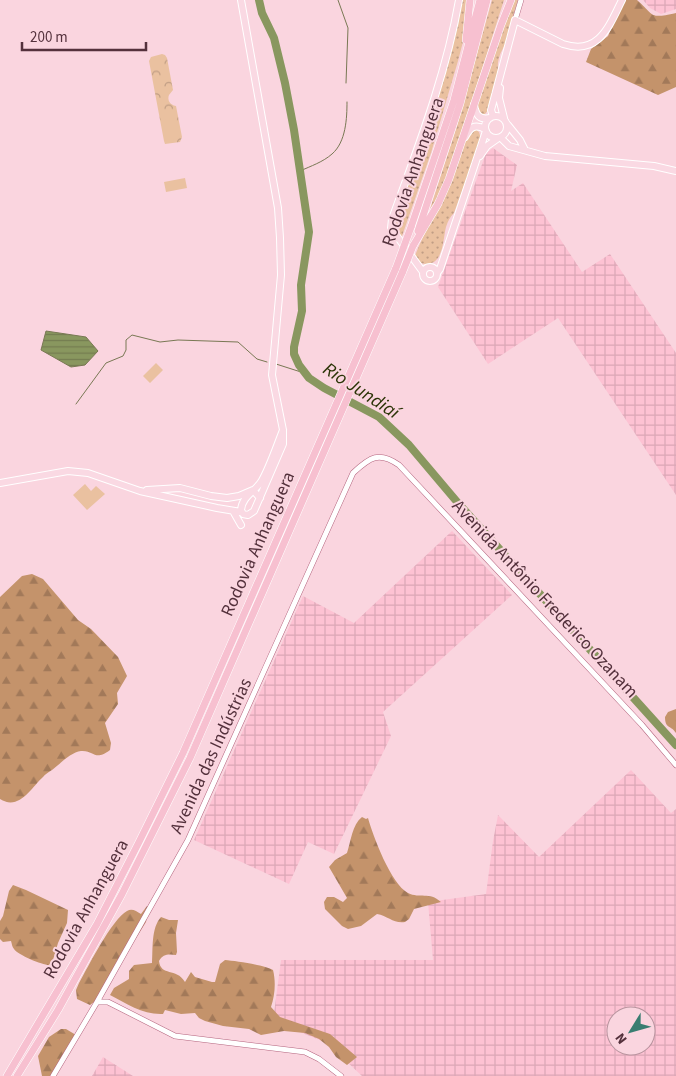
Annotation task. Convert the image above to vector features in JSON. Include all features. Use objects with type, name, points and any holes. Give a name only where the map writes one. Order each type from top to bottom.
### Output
[{"type":"highway","points":[[459,82],[470,0]]},
{"type":"highway","name":"Rodovia Anhanguera","points":[[17,1076],[86,960],[146,848],[190,758],[354,385],[399,270],[411,227],[459,82],[480,0]]},
{"type":"highway","name":"Rodovia Anhanguera","points":[[7,1076],[83,950],[139,842],[182,753],[346,380],[399,270],[413,246],[460,104],[487,0]]},
{"type":"highway","points":[[413,246],[444,190],[461,145],[509,0]]},
{"type":"main road","points":[[0,483],[68,471],[79,472],[140,491],[248,515],[254,511],[283,430],[272,375],[281,275],[279,216],[241,0]]},
{"type":"main road","points":[[437,273],[415,263],[391,228],[392,219],[439,79],[453,30],[459,0]]},
{"type":"main road","points":[[444,255],[427,269],[423,278],[429,281],[436,278],[440,269],[478,158],[485,124],[492,117],[492,110],[515,20],[571,47],[586,46],[605,34],[622,0]]},
{"type":"main road","points":[[499,84],[499,98],[504,118],[525,150]]},
{"type":"main road","points":[[474,105],[475,113],[478,116],[504,118]]},
{"type":"main road","points":[[461,145],[472,127],[477,125],[485,130],[490,137],[499,138],[509,146],[545,156],[654,166],[676,171]]},
{"type":"main road","points":[[478,158],[487,146],[506,133],[508,125]]},
{"type":"main road","points":[[241,512],[242,503],[270,469]]},
{"type":"main road","points":[[140,491],[180,488],[227,498],[239,496],[253,490]]},
{"type":"main road","points":[[176,499],[175,493],[180,488]]},
{"type":"main road","points":[[253,490],[260,498]]},
{"type":"main road","points":[[234,511],[241,525]]},
{"type":"street","points":[[515,20],[521,0]]},
{"type":"street","name":"Avenida das Indústrias","points":[[53,1076],[188,840],[353,472],[374,457],[389,458]]},
{"type":"street","name":"Avenida Antônio Frederico Ozanam","points":[[389,458],[399,465],[642,725],[676,765]]},
{"type":"street","points":[[97,1002],[108,1002],[176,1036],[305,1052],[319,1059],[342,1076]]},
{"type":"shaded area","points":[[643,0],[676,0],[676,9],[661,14],[650,8]]},
{"type":"shaded area","points":[[493,148],[517,165],[511,191],[523,183],[582,272],[610,254],[676,353],[676,495],[558,318],[488,364],[438,287],[486,153]]},
{"type":"shaded area","points":[[46,331],[86,337],[98,351],[85,365],[71,367],[41,350]]},
{"type":"shaded area","points":[[452,531],[512,595],[383,712],[391,736],[334,854],[308,842],[289,884],[194,840],[303,596],[354,623]]},
{"type":"shaded area","points":[[631,770],[671,813],[676,809],[676,1076],[362,1076],[327,1043],[273,1021],[281,960],[433,960],[428,902],[486,894],[498,815],[539,857]]},
{"type":"shaded area","points":[[103,1057],[133,1076],[92,1076]]},
{"type":"green space","points":[[462,0],[469,0],[464,38],[431,153],[401,239],[394,228],[394,221],[429,121],[436,109],[437,95]]},
{"type":"green space","points":[[492,0],[504,0],[450,169],[440,194],[430,209],[457,126]]},
{"type":"green space","points":[[513,0],[518,0],[505,45],[499,57],[489,109],[485,114],[478,115],[477,103]]},
{"type":"green space","points":[[626,0],[637,0],[653,15],[661,16],[676,13],[676,87],[658,95],[586,62],[591,49],[608,36]]},
{"type":"green space","points":[[162,54],[167,58],[173,90],[168,97],[172,105],[176,106],[182,137],[180,142],[165,144],[149,61],[151,57]]},
{"type":"green space","points":[[174,118],[178,138],[165,141],[161,121]]},
{"type":"green space","points":[[475,129],[479,132],[481,139],[454,213],[447,225],[442,249],[437,259],[424,264],[414,258],[449,184],[467,138]]},
{"type":"green space","points":[[185,178],[187,188],[166,192],[164,182]]},
{"type":"green space","points":[[156,363],[163,370],[150,383],[143,376]]},
{"type":"green space","points":[[85,484],[91,491],[96,486],[105,494],[87,510],[73,495]]},
{"type":"green space","points":[[32,574],[43,579],[78,620],[91,629],[118,657],[127,676],[117,693],[118,704],[105,723],[111,743],[110,750],[101,755],[95,755],[86,751],[73,754],[45,775],[24,797],[13,802],[7,802],[0,799],[0,597],[22,576]]},
{"type":"green space","points":[[676,709],[676,733],[667,725],[665,717],[668,712]]},
{"type":"green space","points":[[362,817],[368,818],[389,870],[402,888],[412,895],[428,896],[441,902],[414,909],[409,919],[405,922],[398,922],[377,914],[361,926],[348,929],[342,926],[325,909],[324,902],[327,897],[334,897],[343,902],[347,898],[329,867],[335,860],[347,853],[354,829]]},
{"type":"green space","points":[[13,885],[68,910],[67,923],[53,960],[49,965],[25,957],[14,949],[11,941],[3,942],[0,939],[0,921],[9,891]]},
{"type":"green space","points":[[149,906],[146,922],[98,999],[90,1005],[77,999],[76,990],[79,983],[114,923],[127,911],[132,910],[141,914]]},
{"type":"green space","points":[[161,917],[169,920],[178,920],[176,933],[177,952],[176,955],[162,957],[159,961],[163,969],[181,977],[185,982],[191,972],[195,977],[215,982],[220,964],[225,960],[269,968],[273,970],[275,979],[271,1007],[280,1017],[330,1034],[357,1057],[347,1065],[336,1057],[329,1047],[319,1039],[305,1033],[284,1031],[261,1035],[249,1029],[223,1026],[205,1021],[195,1013],[181,1014],[165,1010],[163,1014],[149,1013],[110,995],[114,988],[129,979],[129,971],[134,965],[152,963],[154,933]]},
{"type":"green space","points":[[61,1029],[66,1029],[76,1035],[55,1076],[42,1076],[38,1056],[49,1037]]},
{"type":"waterway","name":"Rio Jundiaí","points":[[259,0],[262,13],[274,38],[285,83],[309,232],[301,285],[302,311],[294,347],[294,354],[299,365],[309,378],[324,388],[379,417],[409,445],[458,503],[676,745]]},
{"type":"waterway","points":[[338,0],[348,28],[346,83]]},
{"type":"waterway","points":[[300,171],[317,164],[337,149],[345,130],[347,102]]},
{"type":"waterway","points":[[76,404],[106,363],[123,356],[126,350],[126,340],[132,335],[160,342],[178,340],[238,342],[257,359],[267,362]]},
{"type":"waterway","points":[[276,364],[301,372],[309,378]]}]
